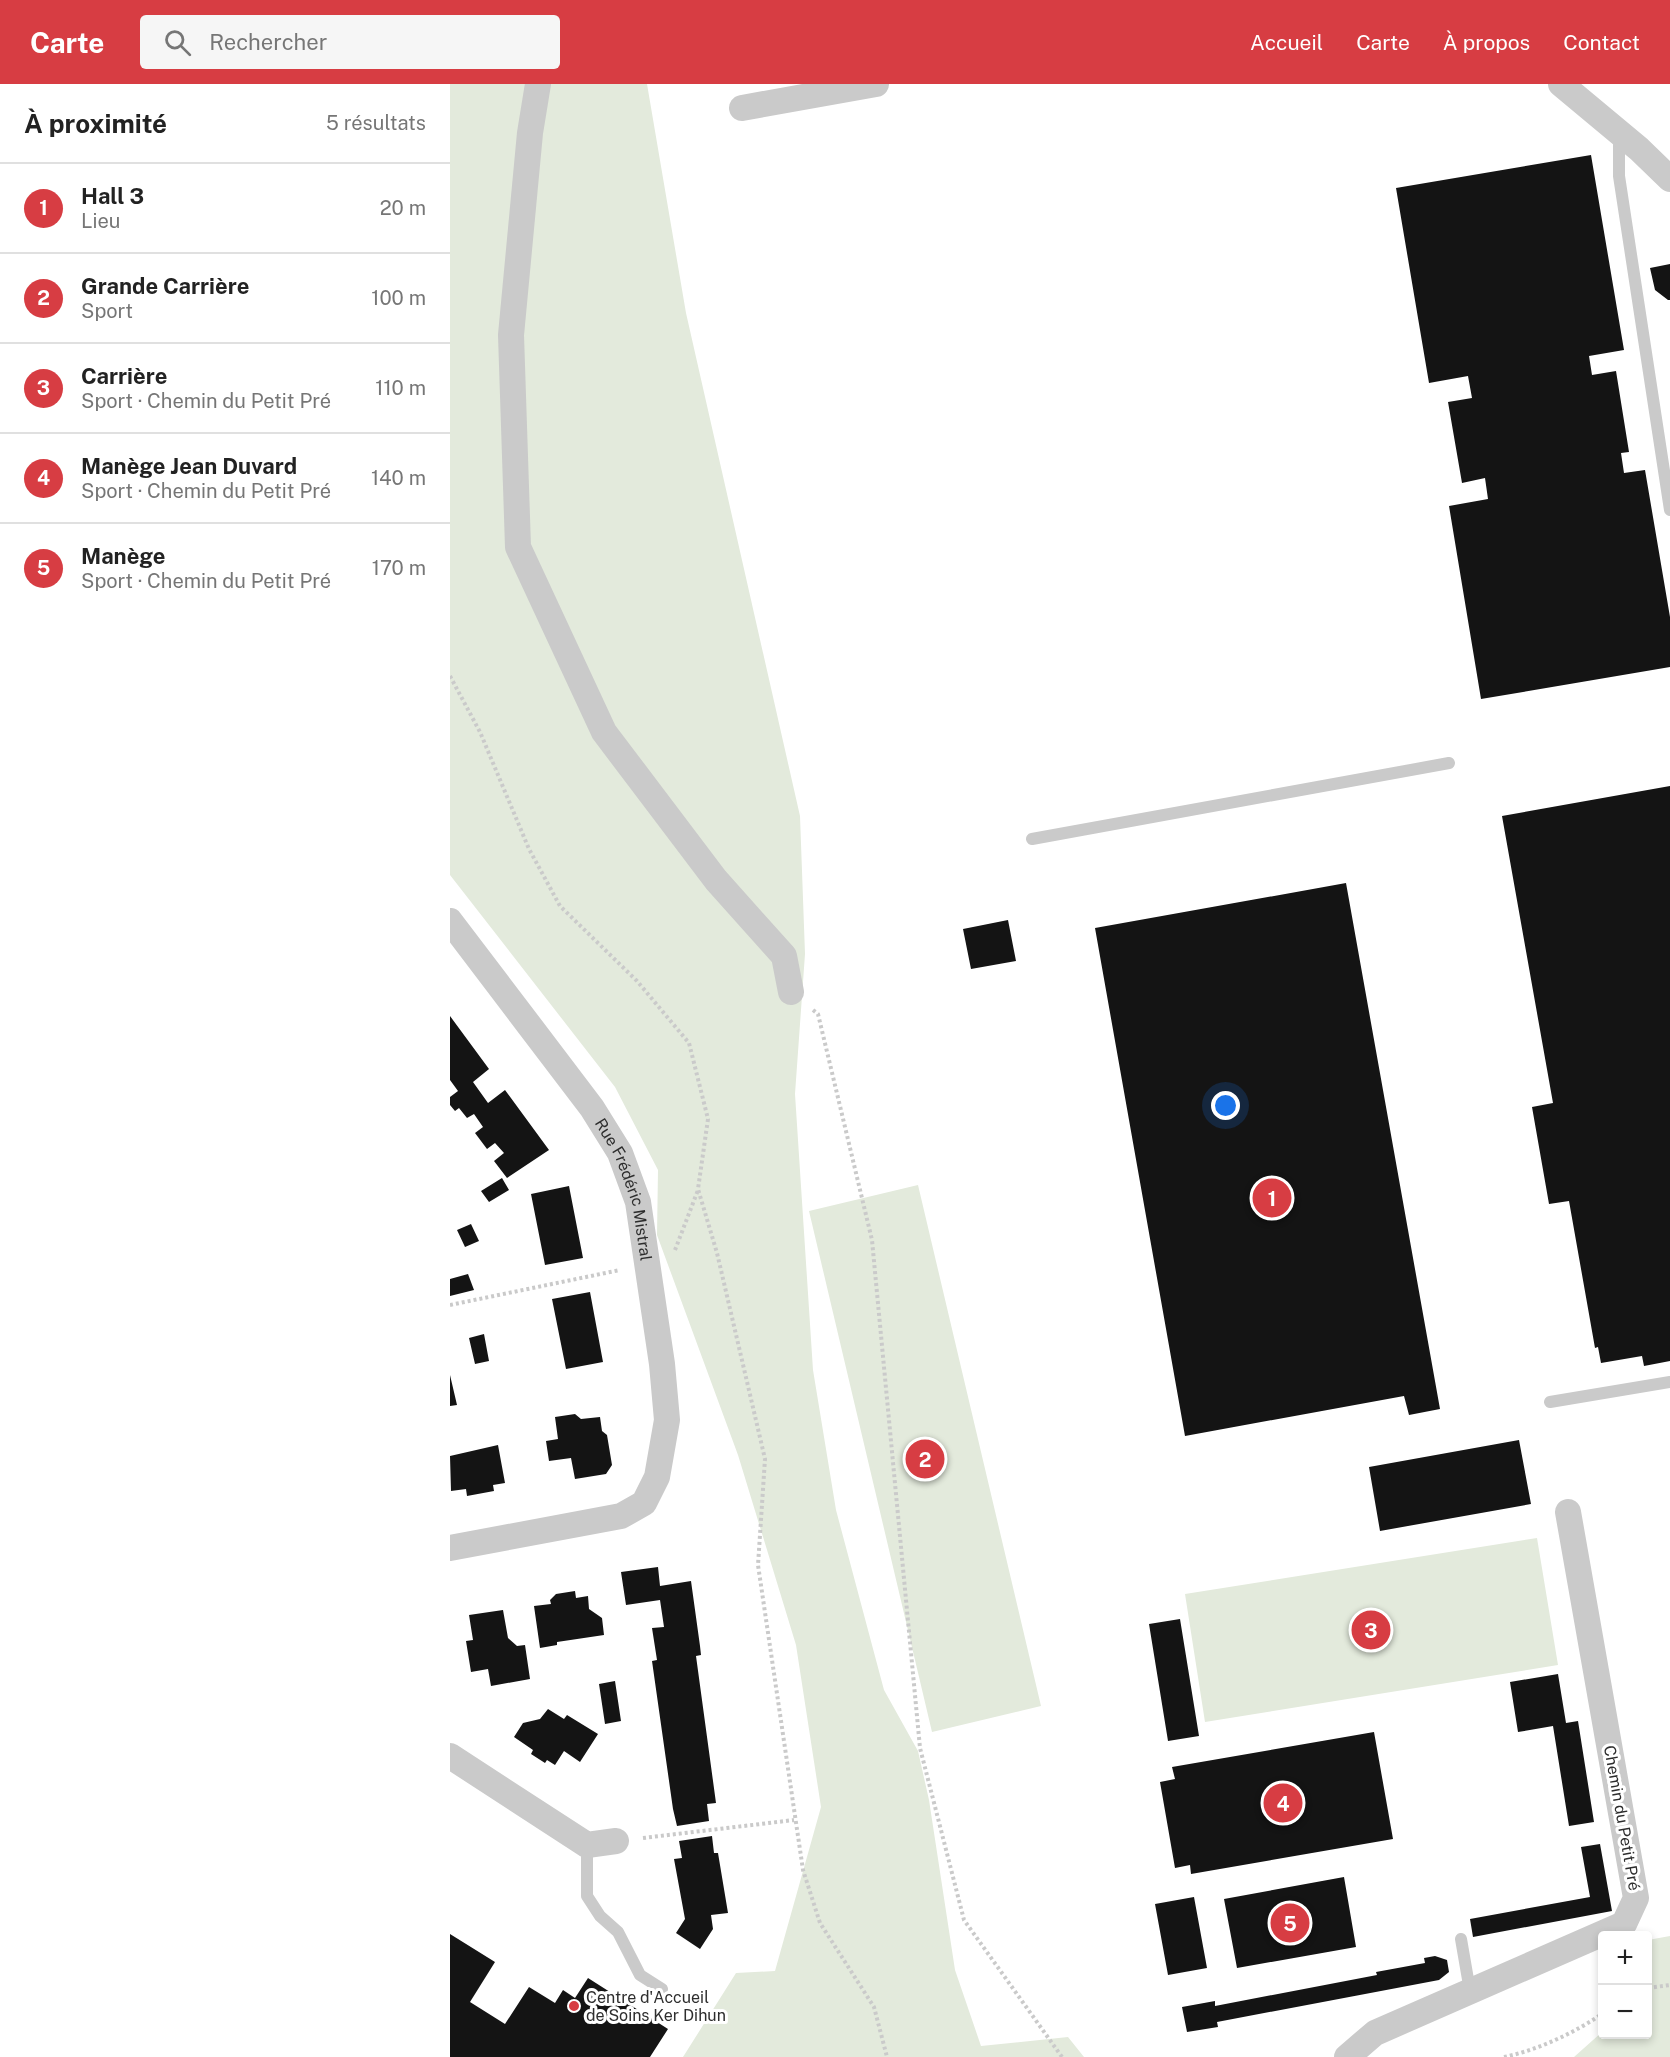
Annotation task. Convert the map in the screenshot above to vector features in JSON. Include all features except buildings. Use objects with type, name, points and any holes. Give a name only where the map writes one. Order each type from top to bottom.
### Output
[{"type":"street","points":[[538,84],[530,133],[511,335],[518,547],[604,732],[716,880],[784,956],[792,992]]},
{"type":"street","points":[[742,108],[876,84]]},
{"type":"street","points":[[1561,84],[1619,132],[1670,179]]},
{"type":"street","name":"Rue Frédéric Mistral","points":[[450,921],[592,1108],[620,1154],[638,1202],[662,1364],[667,1420],[657,1477],[644,1503],[621,1516],[450,1548]]},
{"type":"street","name":"Chemin du Petit Pré","points":[[1347,2057],[1375,2033],[1624,1924],[1636,1898],[1568,1512]]},
{"type":"street","points":[[450,1756],[587,1845],[616,1841]]},
{"type":"lane","points":[[1619,132],[1618,176],[1670,510]]},
{"type":"lane","points":[[1032,839],[1449,763]]},
{"type":"lane","points":[[1550,1402],[1670,1383]]},
{"type":"lane","points":[[587,1845],[588,1896],[600,1916],[618,1932],[640,1975],[662,1989]]},
{"type":"lane","points":[[1461,1939],[1470,1991]]},
{"type":"path","points":[[450,676],[480,732],[529,849],[560,906],[637,981],[688,1043],[708,1119],[698,1189],[674,1254]]},
{"type":"path","points":[[792,992],[818,1014],[872,1240],[923,1759],[964,1920],[1062,2057]]},
{"type":"path","points":[[698,1189],[717,1253],[765,1459],[758,1565],[803,1870],[820,1923],[874,2007],[887,2057]]},
{"type":"path","points":[[450,1305],[647,1265]]},
{"type":"path","points":[[616,1841],[794,1820]]},
{"type":"path","points":[[1652,1987],[1670,1985]]},
{"type":"path","points":[[1504,2057],[1517,2054],[1583,2027],[1598,2017]]},
{"type":"shaded area","points":[[450,84],[647,84],[686,313],[800,816],[805,954],[795,1094],[813,1370],[836,1510],[884,1690],[918,1751],[929,1800],[955,1970],[981,2046],[1068,2037],[1084,2057],[683,2057],[736,1973],[775,1971],[821,1807],[796,1645],[738,1455],[657,1235],[658,1170],[615,1087],[450,875]]},
{"type":"shaded area","points":[[918,1185],[1041,1706],[932,1732],[809,1211]]},
{"type":"shaded area","points":[[1537,1538],[1558,1665],[1205,1722],[1185,1594]]},
{"type":"shaded area","points":[[1670,1936],[1670,2057],[1574,2057],[1598,2036],[1598,2039],[1652,2039],[1652,1939]]},
{"type":"place","name":"Hall 3","points":[[1272,1198]]},
{"type":"place","name":"Grande Carrière","points":[[925,1459]]},
{"type":"place","name":"Carrière","points":[[1371,1630]]},
{"type":"place","name":"Manège Jean Duvard","points":[[1283,1803]]},
{"type":"place","name":"Manège","points":[[1290,1923]]},
{"type":"place","name":"Centre d'Accueil de Soins Ker Dihun","points":[[574,2006]]}]
